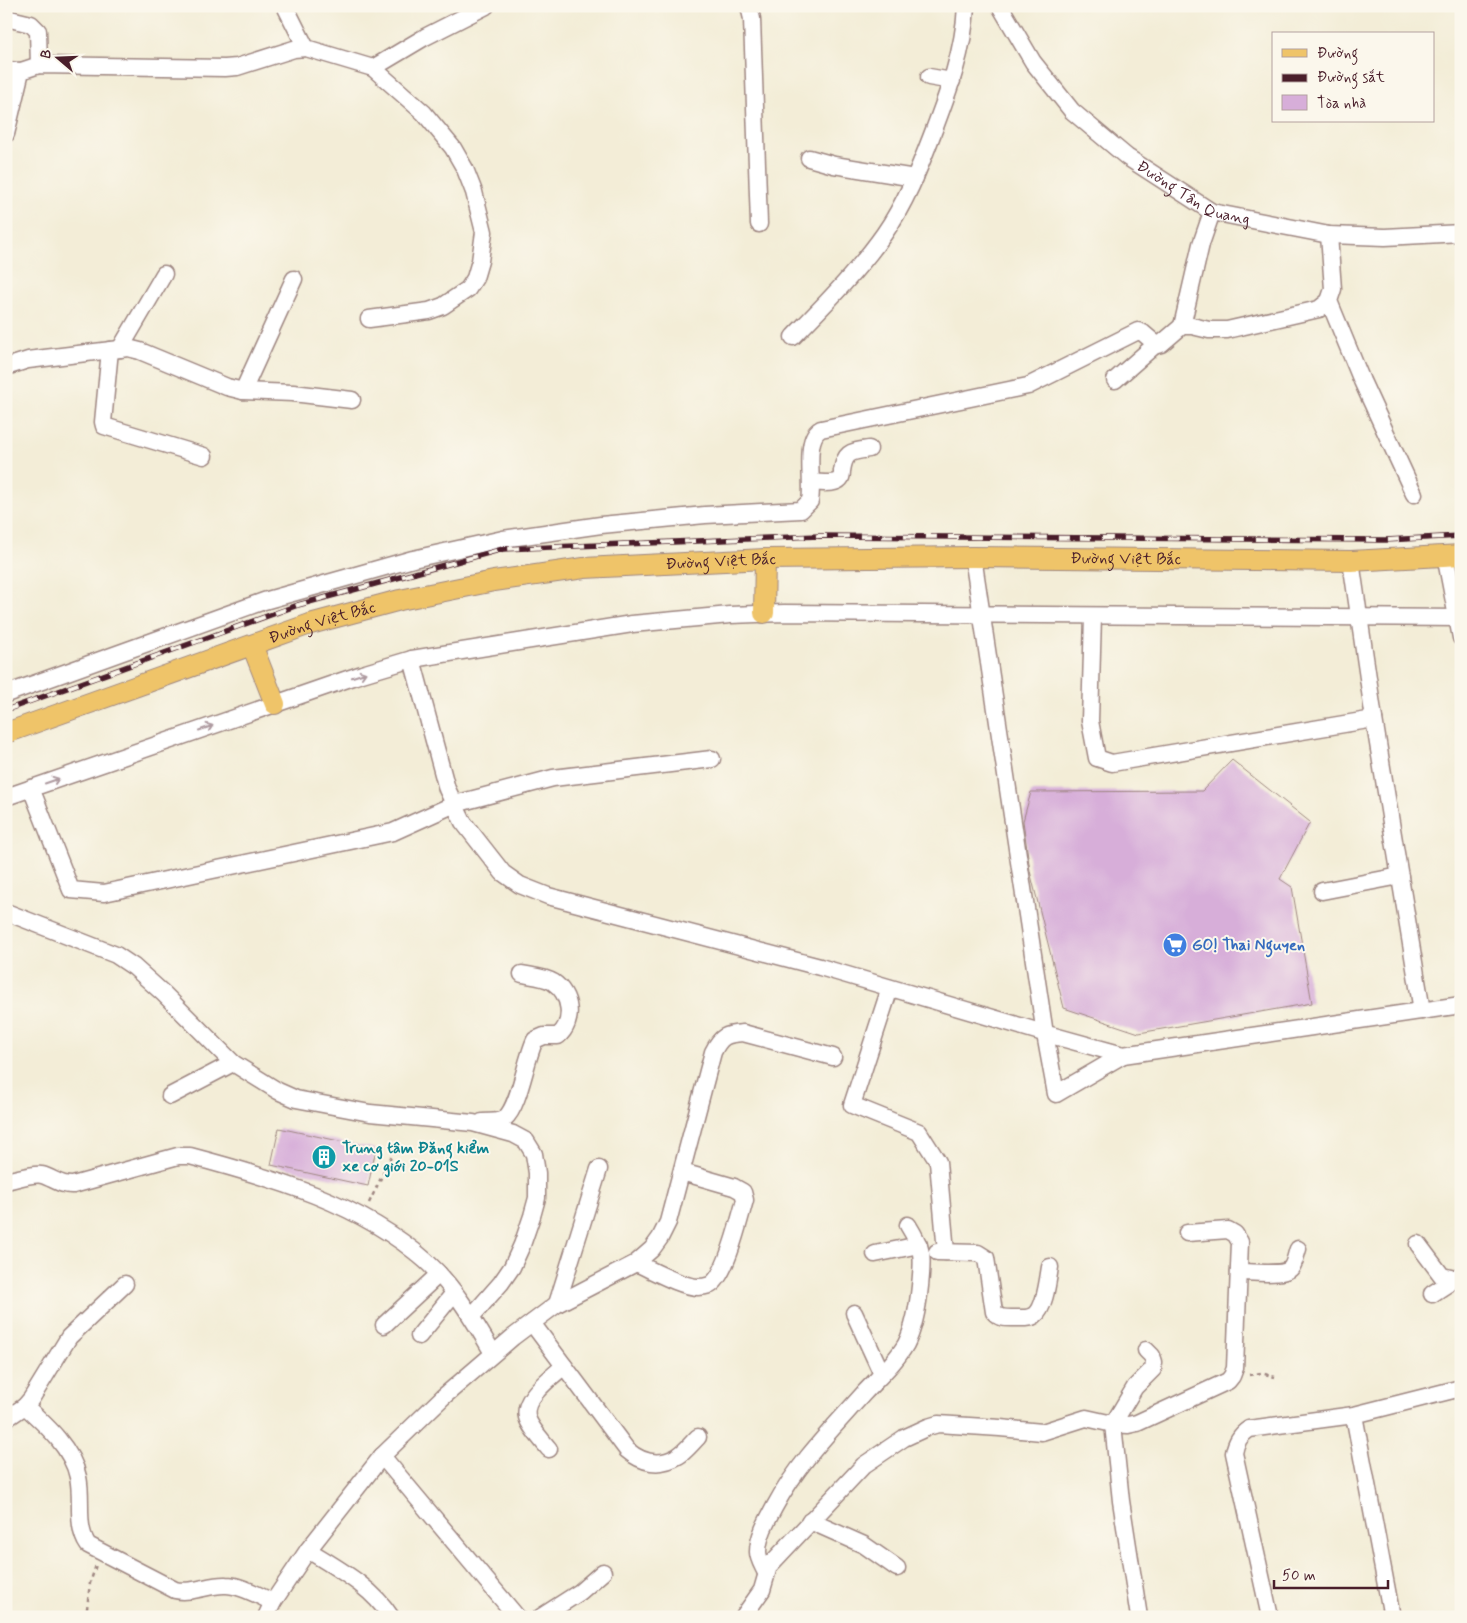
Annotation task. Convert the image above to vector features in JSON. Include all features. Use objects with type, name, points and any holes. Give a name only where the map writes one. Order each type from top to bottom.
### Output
[{"type":"main road","name":"Đường Việt Bắc","points":[[6,733],[310,624],[400,600],[494,581],[584,568],[765,559],[973,558],[1351,561],[1453,555]]},
{"type":"main road","points":[[764,613],[765,559]]},
{"type":"main road","points":[[252,645],[275,704]]},
{"type":"street","points":[[285,6],[306,48]]},
{"type":"street","points":[[373,68],[425,37],[486,6]]},
{"type":"street","points":[[749,6],[752,19],[759,224]]},
{"type":"street","points":[[793,337],[837,291],[884,234],[915,178],[952,81],[965,28],[966,6]]},
{"type":"street","name":"Đường Tân Quang","points":[[1000,6],[1033,62],[1072,111],[1127,157],[1212,212],[1329,235],[1385,238],[1461,233]]},
{"type":"street","points":[[6,18],[32,24],[38,31],[39,65]]},
{"type":"street","points":[[6,134],[14,71],[39,65],[231,67],[294,49],[306,48],[373,68],[424,113],[453,148],[465,169],[474,192],[484,232],[480,261],[475,278],[468,289],[443,306],[429,311],[369,319]]},
{"type":"street","points":[[928,76],[952,81]]},
{"type":"street","points":[[809,158],[834,165],[915,178]]},
{"type":"street","points":[[1115,380],[1156,345],[1162,344],[1182,326],[1201,244],[1212,212]]},
{"type":"street","points":[[1329,235],[1333,290],[1330,301],[1362,381],[1414,494]]},
{"type":"street","points":[[164,274],[115,350],[103,422],[104,426],[204,456]]},
{"type":"street","points":[[244,391],[294,279]]},
{"type":"street","points":[[1182,326],[1209,330],[1226,330],[1319,309],[1330,301]]},
{"type":"street","points":[[6,694],[264,601],[412,559],[503,539],[601,526],[705,515],[801,510],[810,501],[812,440],[816,432],[1028,386],[1138,331],[1144,333],[1156,345]]},
{"type":"street","points":[[6,367],[28,360],[128,348],[140,351],[227,387],[244,391],[293,393],[352,400]]},
{"type":"street","points":[[812,483],[839,480],[842,477],[845,457],[852,451],[869,449]]},
{"type":"street","points":[[1453,555],[1461,638]]},
{"type":"street","points":[[973,558],[1045,1034],[1056,1094],[1123,1055],[1461,1005]]},
{"type":"street","points":[[1351,561],[1374,719],[1422,1011]]},
{"type":"street","points":[[6,797],[362,674],[412,659],[632,624],[730,614],[764,613],[1459,618]]},
{"type":"street","points":[[1093,616],[1090,721],[1097,758],[1112,763],[1374,719]]},
{"type":"street","points":[[412,659],[454,804],[463,822],[503,873],[520,885],[548,896],[820,967],[1045,1034],[1123,1055]]},
{"type":"street","points":[[31,788],[71,890],[104,893],[393,832],[454,804],[553,778],[712,759]]},
{"type":"street","points":[[1322,891],[1400,876]]},
{"type":"street","points":[[6,912],[116,955],[134,967],[164,994],[233,1063],[278,1091],[296,1099],[370,1113],[473,1123],[513,1134],[526,1141],[534,1154],[537,1172],[537,1198],[522,1245],[512,1267],[472,1316]]},
{"type":"street","points":[[473,1123],[500,1120],[506,1117],[515,1101],[535,1040],[544,1036],[558,1036],[565,1030],[568,1017],[567,998],[551,981],[522,974]]},
{"type":"street","points":[[890,988],[852,1105],[919,1132],[934,1155],[938,1162],[946,1252]]},
{"type":"street","points":[[266,1617],[273,1602],[308,1550],[382,1456],[442,1398],[493,1353],[557,1304],[636,1263],[652,1249],[668,1222],[713,1052],[719,1041],[729,1034],[743,1033],[833,1057]]},
{"type":"street","points":[[170,1096],[233,1063]]},
{"type":"street","points":[[6,1181],[42,1175],[60,1183],[73,1185],[178,1156],[190,1156],[258,1174],[315,1195],[395,1237],[439,1274],[472,1316],[493,1353]]},
{"type":"street","points":[[557,1304],[599,1169]]},
{"type":"street","points":[[636,1263],[687,1285],[699,1287],[710,1285],[717,1278],[726,1262],[746,1200],[743,1192],[682,1172]]},
{"type":"street","points":[[766,1572],[759,1558],[759,1543],[771,1513],[787,1484],[814,1448],[897,1357],[912,1330],[919,1300],[921,1248],[908,1225]]},
{"type":"street","points":[[743,1617],[758,1597],[769,1566],[864,1465],[904,1438],[938,1424],[1042,1432],[1086,1418],[1128,1425],[1137,1423],[1228,1381],[1235,1368],[1240,1242],[1236,1234],[1228,1230],[1186,1232]]},
{"type":"street","points":[[1418,1244],[1442,1276],[1458,1277]]},
{"type":"street","points":[[875,1254],[921,1248],[946,1252],[978,1253],[986,1258],[994,1312],[997,1316],[1003,1318],[1030,1318],[1036,1315],[1044,1299],[1050,1267]]},
{"type":"street","points":[[1239,1272],[1287,1271],[1292,1268],[1298,1249]]},
{"type":"street","points":[[384,1325],[439,1274]]},
{"type":"street","points":[[1432,1294],[1458,1277]]},
{"type":"street","points":[[6,1419],[25,1406],[31,1399],[69,1338],[125,1284]]},
{"type":"street","points":[[418,1336],[454,1293]]},
{"type":"street","points":[[854,1313],[882,1374]]},
{"type":"street","points":[[532,1322],[627,1450],[636,1458],[648,1462],[661,1462],[678,1456],[698,1437]]},
{"type":"street","points":[[1139,1617],[1121,1501],[1113,1424],[1135,1387],[1153,1369],[1154,1362],[1152,1356],[1146,1350]]},
{"type":"street","points":[[549,1449],[526,1415],[528,1406],[535,1394],[564,1366]]},
{"type":"street","points":[[1270,1617],[1234,1453],[1235,1445],[1242,1434],[1249,1429],[1354,1416],[1461,1388]]},
{"type":"street","points":[[25,1406],[52,1432],[73,1463],[78,1477],[84,1539],[88,1545],[175,1590],[189,1591],[225,1585],[248,1591],[273,1602]]},
{"type":"street","points":[[1354,1416],[1392,1617]]},
{"type":"street","points":[[382,1456],[517,1617]]},
{"type":"street","points":[[810,1521],[864,1545],[897,1568]]},
{"type":"street","points":[[308,1550],[368,1589],[392,1617]]},
{"type":"street","points":[[541,1617],[580,1592],[603,1572]]},
{"type":"path","points":[[362,1218],[391,1157]]},
{"type":"path","points":[[1232,1376],[1261,1373],[1275,1376]]},
{"type":"path","points":[[86,1617],[90,1583],[100,1552]]},
{"type":"building","name":"GO! Thai Nguyen","points":[[1232,760],[1310,822],[1280,879],[1292,887],[1312,1003],[1139,1033],[1064,1008],[1030,871],[1023,821],[1031,792],[1202,791]]},
{"type":"building","name":"Trung tâm Đăng kiểm xe cơ giới 20-01S","points":[[279,1128],[376,1149],[368,1186],[271,1165]]},
{"type":"railway","points":[[6,710],[298,605],[503,549],[819,536],[1386,540],[1461,536]]},
{"type":"place","name":"GO! Thai Nguyen","points":[[1175,945]]},
{"type":"place","name":"Trung tâm Đăng kiểm xe cơ giới 20-01S","points":[[324,1157]]}]
